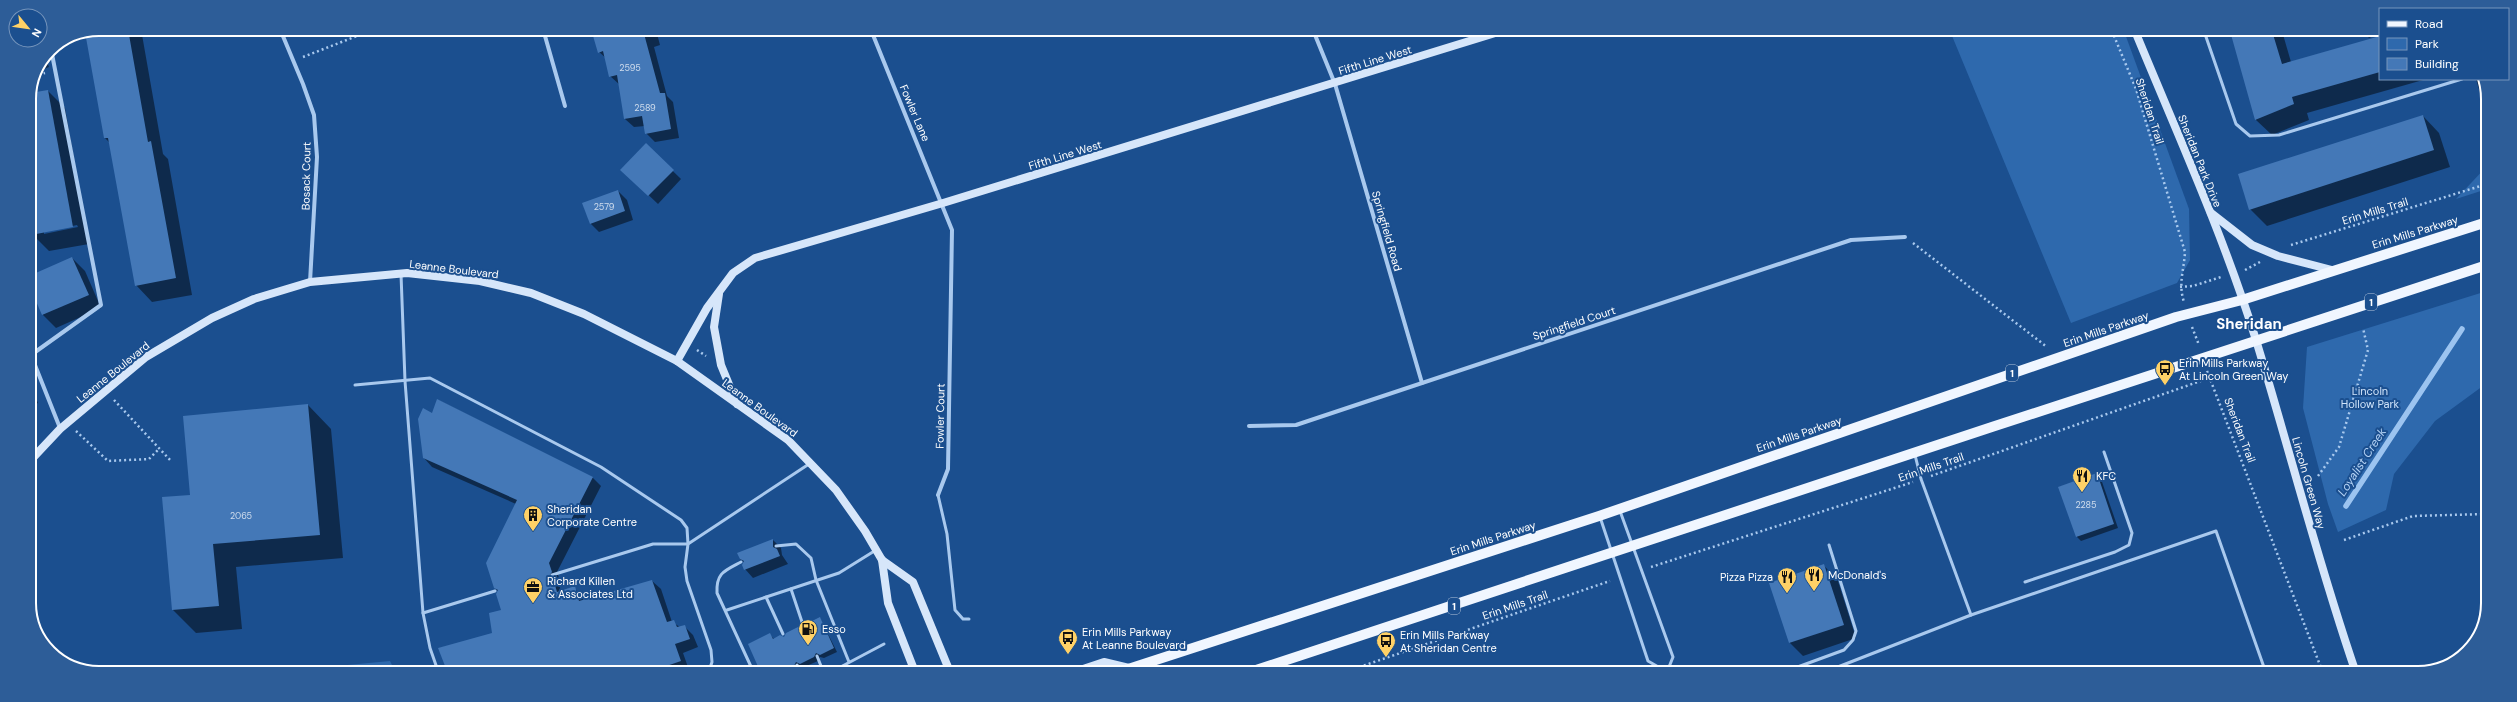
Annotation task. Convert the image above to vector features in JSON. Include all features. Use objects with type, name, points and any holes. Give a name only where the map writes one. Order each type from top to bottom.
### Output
[{"type":"main road","name":"Erin Mills Parkway","points":[[1135,666],[1619,510],[2188,314],[2242,300],[2332,270],[2481,224]]},
{"type":"main road","name":"1","points":[[1268,666],[1612,554],[2203,356],[2481,267]]},
{"type":"street","name":"Bosack Court","points":[[283,36],[314,115],[317,157],[310,282]]},
{"type":"street","points":[[545,36],[565,106]]},
{"type":"street","name":"Fowler Lane","points":[[873,36],[943,203]]},
{"type":"street","name":"Springfield Road","points":[[1315,36],[1335,84],[1422,383]]},
{"type":"street","name":"Fifth Line West","points":[[677,361],[708,308],[733,273],[755,258],[943,203],[1335,84],[1486,36]]},
{"type":"street","name":"Sheridan Park Drive","points":[[2138,36],[2210,213],[2242,300]]},
{"type":"street","points":[[36,349],[101,305],[52,56]]},
{"type":"street","name":"Fowler Court","points":[[938,495],[948,469],[952,230],[943,203]]},
{"type":"street","points":[[2210,213],[2252,245],[2278,256],[2332,270]]},
{"type":"street","name":"Springfield Court","points":[[1249,426],[1296,425],[1851,240],[1905,237]]},
{"type":"street","name":"Leanne Boulevard","points":[[36,455],[60,429],[146,357],[212,318],[254,299],[310,282],[401,274],[480,281],[532,293],[584,314],[677,361],[788,440],[836,490],[865,531],[882,560],[888,603],[913,666]]},
{"type":"street","points":[[719,293],[714,327],[720,358],[737,405]]},
{"type":"street","name":"Lincoln Green Way","points":[[2242,300],[2256,340],[2336,612],[2354,666]]},
{"type":"street","points":[[36,368],[60,429]]},
{"type":"street","name":"Leanne Boulevard","points":[[882,560],[913,582],[949,666]]},
{"type":"street","points":[[1092,666],[1104,662],[1121,666]]},
{"type":"lane","points":[[2206,36],[2236,124],[2250,136],[2279,135],[2459,80]]},
{"type":"lane","points":[[401,274],[405,381],[423,613],[430,648],[436,666]]},
{"type":"lane","points":[[355,385],[430,378],[601,467],[681,520],[687,528],[688,544],[686,574],[711,650],[712,662],[711,666]]},
{"type":"lane","points":[[1914,452],[1921,479],[1971,615]]},
{"type":"lane","points":[[2025,582],[2115,552],[2129,545],[2132,533],[2104,452]]},
{"type":"lane","points":[[552,575],[653,544],[688,544],[811,463]]},
{"type":"lane","name":"Fowler Court","points":[[938,495],[947,534],[955,610],[963,619],[969,619]]},
{"type":"lane","points":[[1619,510],[1673,657],[1669,666]]},
{"type":"lane","points":[[1600,516],[1648,661],[1657,666]]},
{"type":"lane","points":[[1839,666],[1971,615],[2216,532],[2264,666]]},
{"type":"lane","points":[[776,546],[796,544],[805,550],[811,558],[816,580],[849,662]]},
{"type":"lane","points":[[1800,666],[1844,650],[1853,640],[1856,631],[1829,545]]},
{"type":"lane","points":[[726,610],[839,573],[876,550]]},
{"type":"lane","points":[[741,562],[722,572],[717,581],[717,593],[751,666]]},
{"type":"lane","points":[[791,589],[803,625]]},
{"type":"lane","points":[[423,613],[495,591]]},
{"type":"lane","points":[[766,597],[783,634]]},
{"type":"lane","points":[[841,666],[884,644]]},
{"type":"lane","points":[[817,656],[821,666]]},
{"type":"path","points":[[293,61],[357,36]]},
{"type":"path","name":"Sheridan Trail","points":[[2114,36],[2136,89],[2185,252],[2180,286],[2188,314],[2209,378],[2320,666]]},
{"type":"path","name":"Erin Mills Trail","points":[[2286,244],[2292,245],[2481,186]]},
{"type":"path","points":[[1905,237],[2060,357]]},
{"type":"path","points":[[2180,286],[2193,286]]},
{"type":"path","points":[[2318,476],[2335,453],[2342,440],[2368,350],[2363,328]]},
{"type":"path","points":[[695,349],[706,356]]},
{"type":"path","name":"Erin Mills Trail","points":[[1655,566],[1921,479],[2209,378]]},
{"type":"path","points":[[106,391],[171,461]]},
{"type":"path","points":[[68,423],[108,462],[149,459],[159,449]]},
{"type":"path","points":[[2344,540],[2413,516],[2481,514]]},
{"type":"path","name":"Erin Mills Trail","points":[[1363,666],[1598,585]]},
{"type":"green space","points":[[1952,36],[2126,36],[2189,209],[2190,260],[2177,283],[2071,323]]},
{"type":"green space","points":[[2481,172],[2481,191],[2456,199]]},
{"type":"green space","name":"Lincoln Hollow Park","points":[[2481,293],[2481,387],[2435,421],[2394,474],[2386,510],[2338,532],[2328,504],[2303,408],[2307,347]]},
{"type":"green space","points":[[390,661],[392,666],[337,666]]},
{"type":"building","points":[[129,36],[148,142],[151,141],[176,278],[135,286],[108,138],[104,138],[86,37]]},
{"type":"building","points":[[593,36],[645,36],[660,93],[665,93],[671,129],[645,134],[642,116],[624,119],[617,75],[609,77],[603,51],[598,53]]},
{"type":"building","points":[[2231,36],[2274,36],[2282,64],[2379,36],[2379,72],[2292,97],[2294,104],[2255,120]]},
{"type":"building","points":[[48,90],[73,227],[36,234],[36,99],[37,92]]},
{"type":"building","points":[[2423,115],[2434,150],[2249,210],[2238,174]]},
{"type":"building","points":[[646,143],[674,170],[648,196],[620,170]]},
{"type":"building","points":[[618,190],[625,211],[590,224],[582,203]]},
{"type":"building","points":[[72,257],[89,295],[42,315],[36,301],[36,273]]},
{"type":"building","name":"Sheridan Corporate Centre","points":[[437,399],[593,477],[549,563],[552,572],[549,576],[553,578],[557,592],[575,586],[579,601],[652,580],[667,622],[674,620],[677,627],[685,625],[690,639],[675,644],[681,661],[666,666],[445,666],[438,648],[492,633],[489,613],[501,610],[496,594],[498,590],[494,588],[486,563],[517,500],[423,458],[418,419],[423,408],[432,413]]},
{"type":"building","points":[[308,404],[320,535],[213,544],[219,606],[172,610],[162,497],[190,495],[183,416]]},
{"type":"building","points":[[2097,473],[2114,524],[2076,537],[2058,487]]},
{"type":"building","points":[[773,539],[773,547],[777,549],[780,556],[744,570],[742,565],[744,561],[740,559],[737,553]]},
{"type":"building","points":[[1824,564],[1844,625],[1789,643],[1769,583]]},
{"type":"building","points":[[820,617],[834,648],[820,655],[816,653],[814,657],[800,664],[796,662],[794,666],[758,666],[748,644],[770,633],[773,639],[780,635],[784,637],[786,633],[800,626],[804,628],[806,624]]},
{"type":"waterway","name":"Loyalist Creek","points":[[2346,506],[2462,329]]},
{"type":"place","name":"Erin Mills Parkway At Lincoln Green Way","points":[[2165,386]]},
{"type":"place","name":"KFC","points":[[2082,493]]},
{"type":"place","name":"Sheridan Corporate Centre","points":[[533,532]]},
{"type":"place","name":"McDonald's","points":[[1814,592]]},
{"type":"place","name":"Pizza Pizza","points":[[1787,594]]},
{"type":"place","name":"Richard Killen & Associates Ltd","points":[[533,604]]},
{"type":"place","name":"Esso","points":[[808,646]]},
{"type":"place","name":"Erin Mills Parkway At Leanne Boulevard","points":[[1068,655]]},
{"type":"place","name":"Erin Mills Parkway At Sheridan Centre","points":[[1386,658]]},
{"type":"district","name":"Sheridan","points":[[2249,324]]}]
